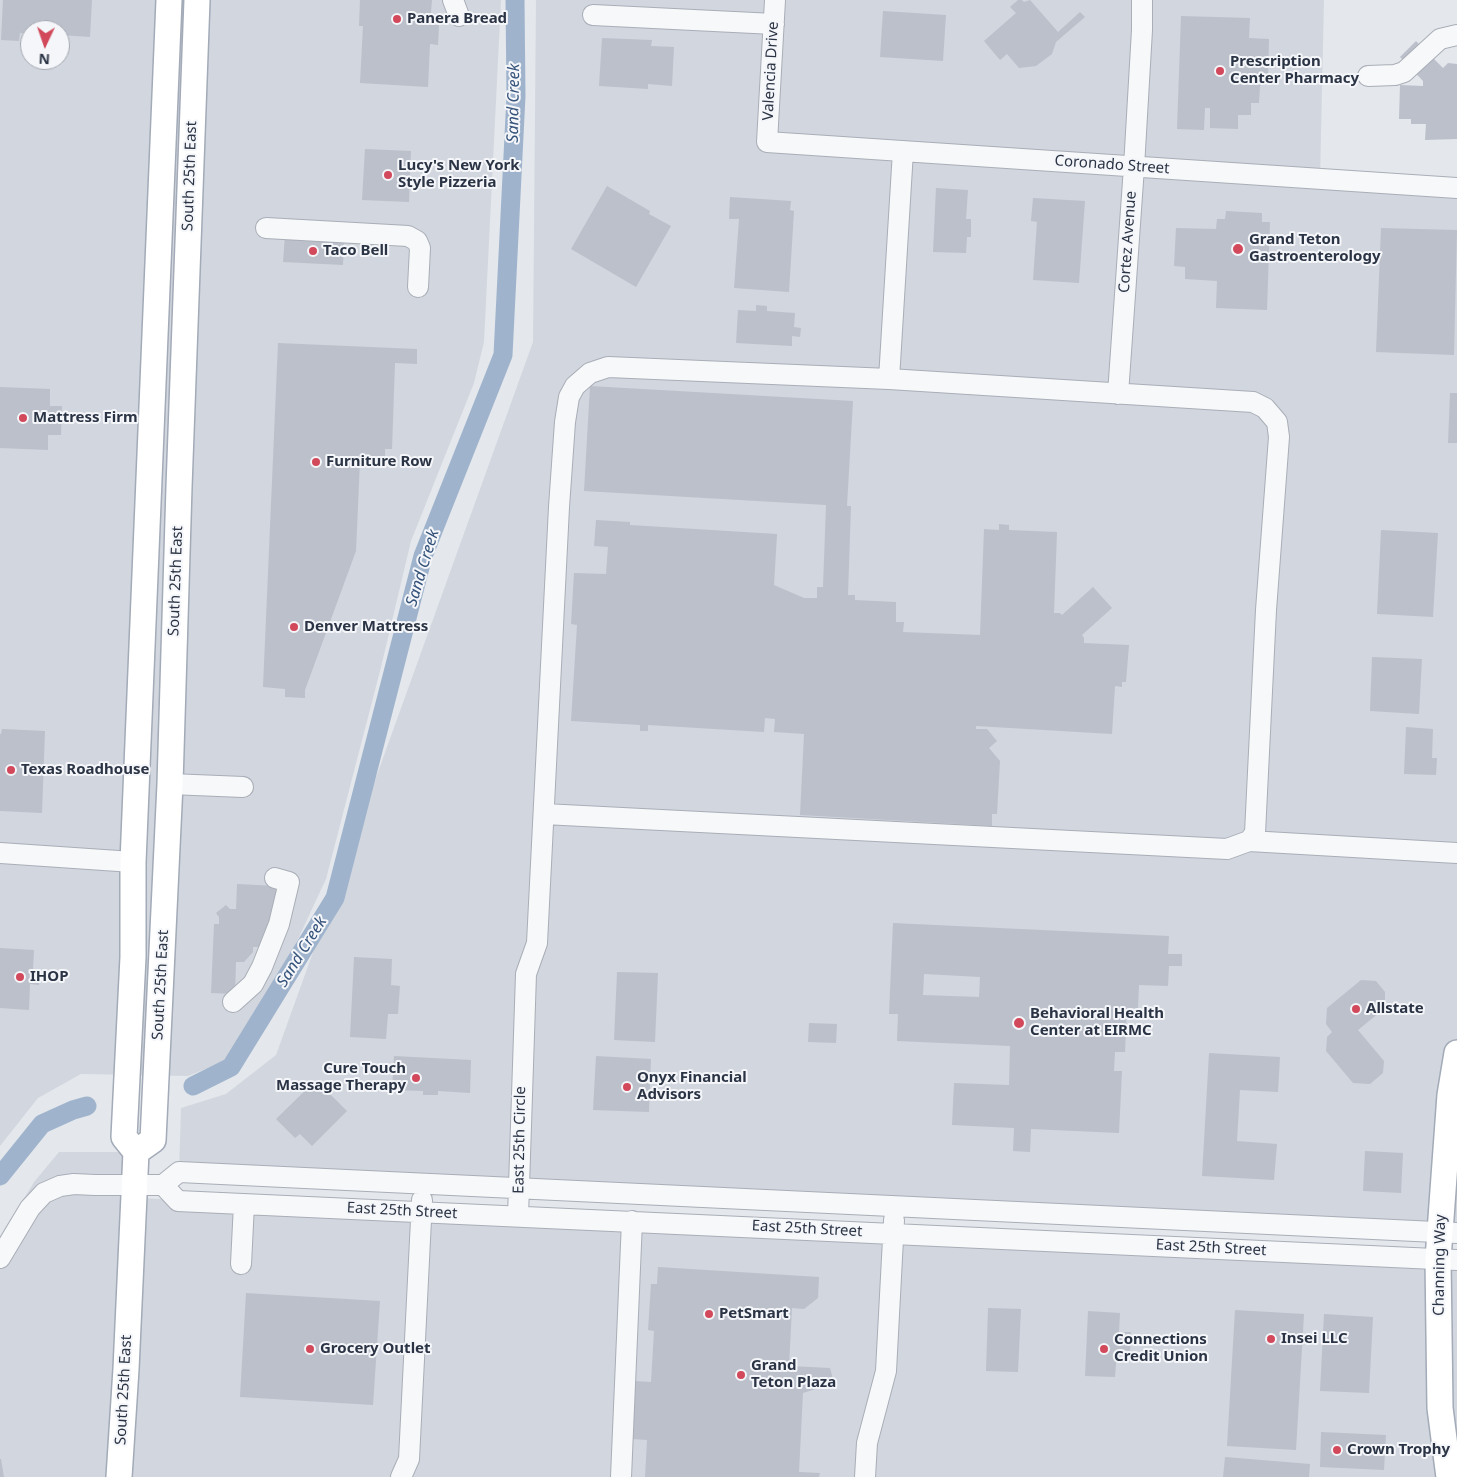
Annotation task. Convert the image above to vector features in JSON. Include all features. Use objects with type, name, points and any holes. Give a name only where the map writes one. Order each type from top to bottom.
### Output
[{"type":"main road","name":"South 25th East","points":[[119,1477],[136,1152],[124,1137],[133,957],[134,862],[169,0]]},
{"type":"main road","name":"South 25th East","points":[[136,1152],[153,1140],[170,784],[182,386],[197,0]]},
{"type":"main road","points":[[154,385],[182,386]]},
{"type":"main road","points":[[140,712],[153,740],[154,778],[162,783],[170,784]]},
{"type":"main road","name":"Channing Way","points":[[1450,1477],[1440,1408],[1449,1232],[1450,1095],[1457,1053]]},
{"type":"street","name":"Valencia Drive","points":[[767,142],[775,0]]},
{"type":"street","name":"Cortez Avenue","points":[[1118,394],[1134,166],[1142,0]]},
{"type":"street","points":[[593,16],[774,24]]},
{"type":"street","points":[[1368,76],[1395,75],[1404,72],[1440,39],[1457,35]]},
{"type":"street","name":"Coronado Street","points":[[767,142],[1457,188]]},
{"type":"street","points":[[889,379],[903,151]]},
{"type":"street","points":[[266,228],[408,236],[417,241],[420,248],[418,287]]},
{"type":"street","name":"East 25th Circle","points":[[518,1216],[526,974],[537,943],[562,463],[569,397],[575,386],[590,374],[608,368],[889,379],[1253,402],[1265,408],[1277,422],[1279,437],[1266,610],[1255,833],[1249,841]]},
{"type":"street","points":[[170,784],[243,787]]},
{"type":"street","points":[[544,814],[1227,849],[1249,841],[1457,853]]},
{"type":"street","points":[[0,853],[134,862]]},
{"type":"street","points":[[233,1002],[253,984],[279,924],[289,882],[276,878]]},
{"type":"street","name":"East 25th Street","points":[[1448,1259],[244,1204],[178,1200],[163,1185],[179,1172],[1449,1232]]},
{"type":"street","points":[[401,1477],[409,1459],[422,1183]]},
{"type":"street","points":[[0,1258],[30,1208],[44,1193],[60,1186],[74,1184],[163,1185]]},
{"type":"street","points":[[241,1264],[244,1204]]},
{"type":"street","points":[[865,1477],[867,1443],[886,1371],[895,1205]]},
{"type":"street","points":[[621,1477],[632,1221]]},
{"type":"shaded area","points":[[0,0],[501,0],[484,342],[474,383],[411,541],[381,667],[326,879],[292,952],[228,1060],[188,1076],[81,1074],[38,1098],[0,1146]]},
{"type":"shaded area","points":[[536,0],[1324,0],[1320,179],[1457,188],[1457,1232],[179,1172],[181,1108],[226,1094],[276,1055],[533,342]]},
{"type":"shaded area","points":[[59,1152],[136,1152],[119,1477],[0,1477],[0,1238],[34,1182]]},
{"type":"shaded area","points":[[139,1198],[1457,1260],[1457,1477],[123,1477]]},
{"type":"building","points":[[3,0],[92,0],[90,37],[70,36],[70,20],[20,20],[19,41],[1,40]]},
{"type":"building","points":[[360,0],[432,0],[430,25],[439,25],[438,45],[430,44],[428,87],[360,83],[363,26],[359,26]]},
{"type":"building","points":[[1018,0],[1024,2],[1030,0],[1058,32],[1080,12],[1085,17],[1056,42],[1052,54],[1036,66],[1019,68],[1007,54],[1000,60],[984,41],[1016,13],[1010,7]]},
{"type":"building","points":[[883,11],[946,15],[943,61],[880,57]]},
{"type":"building","points":[[1181,16],[1250,18],[1249,38],[1269,39],[1268,80],[1260,86],[1259,103],[1251,103],[1251,115],[1238,115],[1238,129],[1210,128],[1210,108],[1205,108],[1204,130],[1177,129]]},
{"type":"building","points":[[602,38],[652,40],[651,46],[674,47],[672,86],[648,84],[648,89],[599,86]]},
{"type":"building","points":[[1416,41],[1443,68],[1448,63],[1457,64],[1457,139],[1425,140],[1426,124],[1411,124],[1411,119],[1399,119],[1400,85],[1423,86],[1423,81],[1400,57]]},
{"type":"building","points":[[365,149],[411,151],[409,202],[362,200]]},
{"type":"building","points":[[607,186],[650,211],[649,214],[671,226],[636,287],[571,249]]},
{"type":"building","points":[[936,188],[968,190],[966,219],[971,219],[971,237],[967,237],[966,253],[933,252]]},
{"type":"building","points":[[730,197],[791,201],[790,210],[794,211],[789,292],[734,288],[739,219],[729,219]]},
{"type":"building","points":[[1033,198],[1085,201],[1079,283],[1033,280],[1037,222],[1031,221]]},
{"type":"building","points":[[1226,211],[1262,213],[1262,222],[1270,222],[1267,310],[1216,308],[1217,281],[1185,279],[1185,267],[1174,266],[1176,228],[1216,229],[1217,219],[1225,219]]},
{"type":"building","points":[[1381,228],[1457,230],[1454,355],[1376,352]]},
{"type":"building","points":[[285,235],[344,238],[343,265],[283,262]]},
{"type":"building","points":[[756,305],[767,306],[767,311],[795,313],[794,327],[801,328],[800,337],[792,336],[792,346],[736,343],[738,310],[756,311]]},
{"type":"building","points":[[278,343],[417,349],[417,364],[395,363],[392,449],[385,449],[385,462],[360,461],[356,551],[305,690],[305,698],[285,697],[285,689],[263,687]]},
{"type":"building","points":[[590,386],[853,401],[847,506],[851,506],[848,595],[855,595],[855,600],[896,602],[896,622],[904,622],[903,632],[980,635],[984,529],[999,530],[999,524],[1009,525],[1009,530],[1057,532],[1054,613],[1062,615],[1093,587],[1112,608],[1082,635],[1084,643],[1129,645],[1126,682],[1122,682],[1122,687],[1115,686],[1112,734],[976,726],[976,729],[987,729],[997,741],[989,748],[1000,761],[997,814],[992,814],[992,826],[800,815],[804,734],[774,732],[775,719],[765,718],[764,732],[648,725],[648,731],[640,731],[640,725],[571,721],[577,625],[571,624],[574,573],[606,574],[608,547],[594,546],[596,520],[630,522],[630,525],[777,534],[774,585],[804,598],[817,598],[817,587],[823,587],[826,505],[584,491]]},
{"type":"building","points":[[0,387],[50,389],[50,406],[62,406],[61,435],[48,435],[48,450],[0,448]]},
{"type":"building","points":[[1450,393],[1457,393],[1457,443],[1448,443]]},
{"type":"building","points":[[1381,530],[1438,533],[1433,617],[1377,614]]},
{"type":"building","points":[[1372,657],[1422,659],[1419,714],[1370,711]]},
{"type":"building","points":[[1406,727],[1433,729],[1432,758],[1437,758],[1436,775],[1404,774]]},
{"type":"building","points":[[2,729],[45,731],[42,813],[0,811],[0,734]]},
{"type":"building","points":[[237,884],[277,886],[276,912],[261,947],[253,947],[253,952],[244,962],[236,962],[235,994],[211,993],[214,924],[219,924],[219,917],[216,913],[226,905],[230,909],[236,909]]},
{"type":"building","points":[[893,923],[1169,936],[1168,954],[1182,954],[1182,966],[1169,966],[1168,986],[1139,985],[1138,1008],[1127,1008],[1125,1052],[1115,1052],[1114,1071],[1122,1071],[1119,1133],[1031,1129],[1030,1152],[1013,1151],[1014,1128],[952,1125],[954,1083],[1009,1085],[1010,1046],[897,1041],[898,1014],[889,1014]],"holes":[[[924,974],[980,977],[979,997],[923,995]]]},
{"type":"building","name":"IHOP","points":[[0,948],[34,950],[33,970],[40,971],[39,985],[30,984],[29,1010],[0,1008]]},
{"type":"building","points":[[354,957],[392,959],[391,985],[400,986],[398,1014],[388,1014],[386,1039],[350,1037]]},
{"type":"building","points":[[617,972],[658,973],[655,1042],[614,1040]]},
{"type":"building","points":[[1361,980],[1376,981],[1385,992],[1385,1008],[1358,1030],[1384,1061],[1383,1073],[1370,1084],[1353,1083],[1326,1051],[1327,1037],[1332,1032],[1326,1024],[1327,1008]]},
{"type":"building","points":[[809,1023],[837,1024],[836,1043],[808,1042]]},
{"type":"building","points":[[1209,1053],[1280,1057],[1278,1092],[1240,1090],[1237,1141],[1277,1144],[1274,1180],[1202,1176]]},
{"type":"building","points":[[394,1056],[471,1060],[470,1093],[438,1091],[438,1095],[423,1095],[423,1091],[392,1090]]},
{"type":"building","points":[[596,1056],[651,1059],[649,1112],[593,1110]]},
{"type":"building","points":[[316,1080],[347,1111],[312,1146],[300,1134],[295,1138],[276,1119]]},
{"type":"building","points":[[1365,1151],[1403,1153],[1401,1193],[1363,1191]]},
{"type":"building","name":"Grand Teton Plaza","points":[[658,1267],[819,1277],[818,1298],[804,1309],[792,1308],[789,1366],[830,1368],[834,1383],[803,1393],[799,1472],[820,1473],[819,1477],[645,1477],[647,1440],[632,1439],[635,1381],[651,1382],[654,1331],[648,1330],[651,1284],[657,1284]]},
{"type":"building","name":"Grocery Outlet","points":[[246,1293],[380,1301],[373,1405],[240,1397]]},
{"type":"building","points":[[988,1308],[1021,1309],[1018,1372],[986,1371]]},
{"type":"building","points":[[1235,1310],[1304,1314],[1296,1450],[1227,1446]]},
{"type":"building","points":[[1088,1311],[1120,1313],[1119,1332],[1131,1332],[1130,1351],[1117,1350],[1115,1377],[1085,1376]]},
{"type":"building","points":[[1324,1314],[1373,1317],[1369,1393],[1320,1391]]},
{"type":"building","points":[[1321,1432],[1386,1435],[1384,1470],[1320,1467]]},
{"type":"building","points":[[1225,1457],[1310,1464],[1309,1477],[1223,1477]]},
{"type":"building","points":[[1,1459],[4,1477],[0,1477]]},
{"type":"waterway","name":"Sand Creek","points":[[193,1086],[231,1067],[335,898],[423,556],[503,355],[516,96],[515,0]]},
{"type":"waterway","name":"Sand Creek","points":[[0,1176],[42,1124],[87,1106]]},
{"type":"place","name":"Panera Bread","points":[[397,19]]},
{"type":"place","name":"Prescription Center Pharmacy","points":[[1220,71]]},
{"type":"place","name":"Lucy's New York Style Pizzeria","points":[[388,175]]},
{"type":"place","name":"Grand Teton Gastroenterology","points":[[1238,249]]},
{"type":"place","name":"Taco Bell","points":[[313,251]]},
{"type":"place","name":"Mattress Firm","points":[[23,418]]},
{"type":"place","name":"Furniture Row","points":[[316,462]]},
{"type":"place","name":"Denver Mattress","points":[[294,627]]},
{"type":"place","name":"Texas Roadhouse","points":[[11,770]]},
{"type":"place","name":"IHOP","points":[[20,977]]},
{"type":"place","name":"Allstate","points":[[1356,1009]]},
{"type":"place","name":"Behavioral Health Center at EIRMC","points":[[1019,1023]]},
{"type":"place","name":"Cure Touch Massage Therapy","points":[[416,1078]]},
{"type":"place","name":"Onyx Financial Advisors","points":[[627,1087]]},
{"type":"place","name":"PetSmart","points":[[709,1314]]},
{"type":"place","name":"Insei LLC","points":[[1271,1339]]},
{"type":"place","name":"Grocery Outlet","points":[[310,1349]]},
{"type":"place","name":"Connections Credit Union","points":[[1104,1349]]},
{"type":"place","name":"Grand Teton Plaza","points":[[741,1375]]},
{"type":"place","name":"Crown Trophy","points":[[1337,1450]]}]
